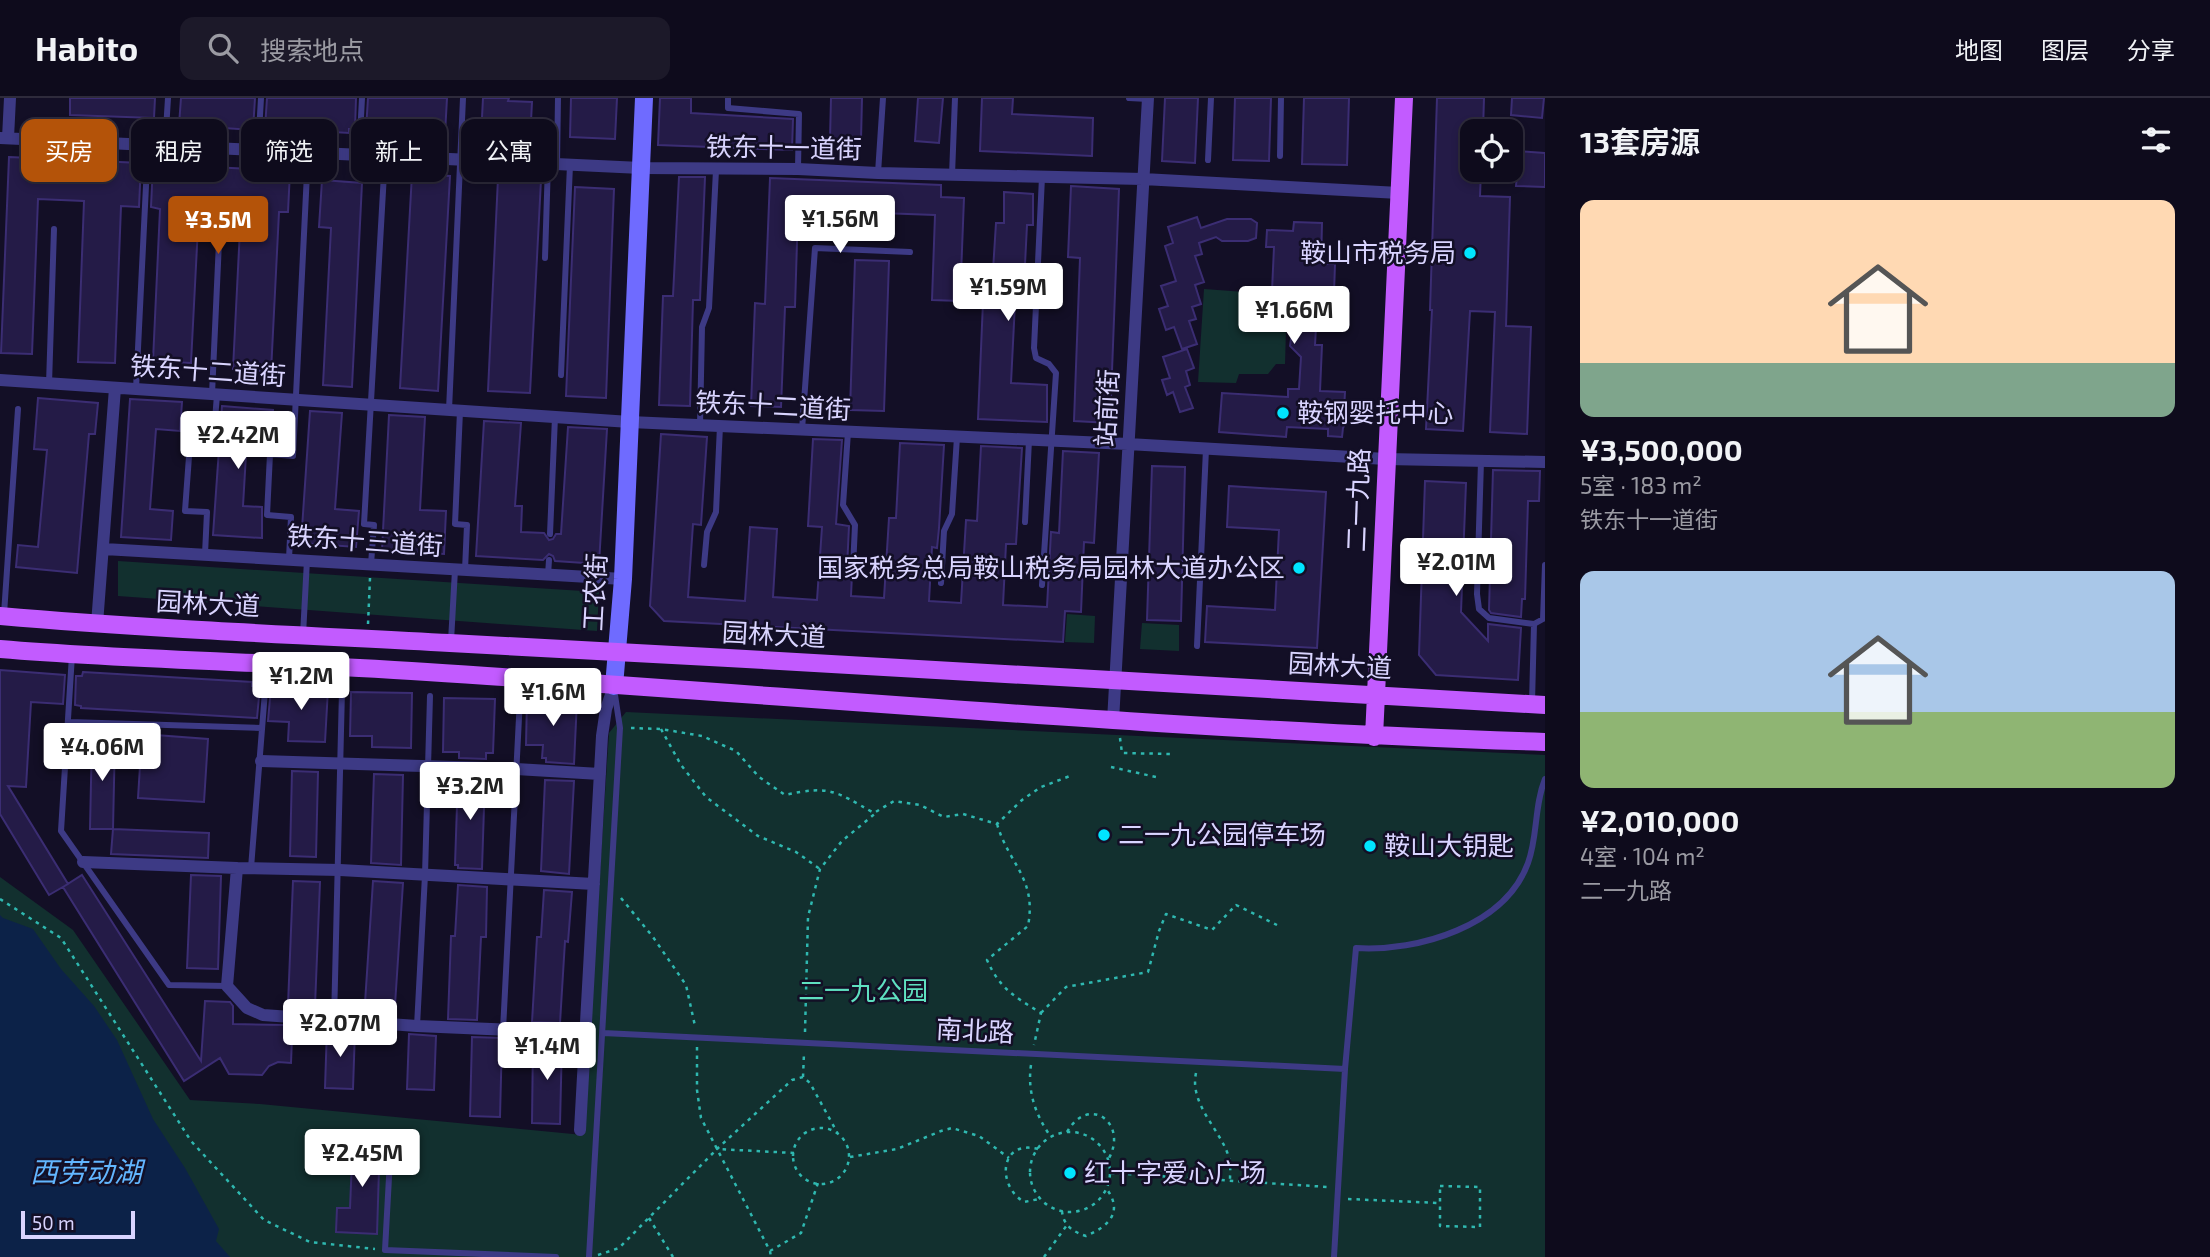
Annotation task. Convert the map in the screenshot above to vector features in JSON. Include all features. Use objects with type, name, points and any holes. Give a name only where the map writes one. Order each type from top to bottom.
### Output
[{"type":"main road","name":"二一九路","points":[[1374,737],[1404,98]]},
{"type":"main road","name":"园林大道","points":[[2,616],[97,624],[1114,681],[1377,693],[1538,705]]},
{"type":"main road","points":[[0,649],[72,655],[424,671],[1113,721],[1374,737],[1545,742]]},
{"type":"street","points":[[4,138],[10,98]]},
{"type":"street","name":"工农街","points":[[580,1130],[600,774],[606,709],[614,686],[618,653],[623,579],[644,98]]},
{"type":"street","name":"站前街","points":[[1113,721],[1148,99]]},
{"type":"street","name":"铁东十一道街","points":[[4,138],[131,144]]},
{"type":"street","name":"铁东十一道街","points":[[447,159],[641,168],[798,169],[1143,179],[1399,193]]},
{"type":"street","name":"铁东十二道街","points":[[0,380],[630,422],[1128,444],[1386,459],[1545,462]]},
{"type":"street","points":[[97,624],[116,388]]},
{"type":"street","name":"铁东十三道街","points":[[104,549],[623,579]]},
{"type":"street","points":[[614,686],[626,662],[645,654]]},
{"type":"street","points":[[261,761],[600,774]]},
{"type":"street","points":[[83,862],[340,870],[594,884]]},
{"type":"street","points":[[237,868],[227,986],[247,1008],[263,1016],[585,1033]]},
{"type":"lane","points":[[167,119],[168,98]]},
{"type":"lane","points":[[260,119],[261,98]]},
{"type":"lane","points":[[361,119],[362,98]]},
{"type":"lane","points":[[451,643],[467,525],[455,524],[459,160],[463,98]]},
{"type":"lane","points":[[558,98],[561,375]]},
{"type":"lane","points":[[728,98],[728,108],[799,114],[798,169]]},
{"type":"lane","points":[[878,173],[883,98]]},
{"type":"lane","points":[[952,175],[955,98]]},
{"type":"lane","points":[[1129,98],[1148,99]]},
{"type":"lane","points":[[1208,160],[1211,98]]},
{"type":"lane","points":[[1280,156],[1281,98]]},
{"type":"lane","points":[[545,258],[558,164]]},
{"type":"lane","points":[[700,425],[702,327],[709,308],[716,170]]},
{"type":"lane","points":[[1042,177],[1034,348],[1036,358],[1049,364],[1056,373],[1042,585]]},
{"type":"lane","points":[[136,389],[146,182]]},
{"type":"lane","points":[[289,559],[292,517],[267,515],[270,454],[293,456],[307,182]]},
{"type":"lane","points":[[371,564],[374,525],[364,524],[384,182]]},
{"type":"lane","points":[[205,555],[207,512],[185,511],[190,443],[213,445],[220,220]]},
{"type":"lane","points":[[49,383],[54,229]]},
{"type":"lane","points":[[802,430],[815,248],[910,252]]},
{"type":"lane","points":[[2,616],[18,409]]},
{"type":"lane","points":[[550,534],[555,417]]},
{"type":"lane","points":[[704,565],[707,532],[716,512],[720,426]]},
{"type":"lane","points":[[848,432],[843,505],[855,525],[853,568]]},
{"type":"lane","points":[[941,583],[944,531],[951,514],[957,437]]},
{"type":"lane","points":[[1025,522],[1029,440]]},
{"type":"lane","points":[[1197,646],[1206,449]]},
{"type":"lane","points":[[1481,461],[1477,594],[1479,609],[1489,618],[1534,624],[1543,619],[1545,565]]},
{"type":"lane","points":[[303,635],[307,560]]},
{"type":"lane","points":[[548,575],[549,560]]},
{"type":"lane","points":[[1534,624],[1538,705]]},
{"type":"lane","points":[[72,655],[61,831],[169,985],[227,986]]},
{"type":"lane","points":[[251,868],[261,761],[265,672],[268,664]]},
{"type":"lane","points":[[591,1257],[620,728],[614,686]]},
{"type":"lane","points":[[334,1021],[340,870],[342,690]]},
{"type":"lane","points":[[417,1026],[430,696]]},
{"type":"lane","points":[[503,1030],[520,698]]},
{"type":"lane","points":[[69,722],[262,728]]},
{"type":"lane","points":[[1334,1257],[1345,1069],[1356,948],[1382,950],[1438,938],[1460,929],[1496,907],[1518,886],[1529,860],[1538,802],[1545,779]]},
{"type":"lane","name":"南北路","points":[[603,1033],[1345,1069]]},
{"type":"lane","points":[[391,1141],[385,1250],[556,1257]]},
{"type":"path","points":[[367,639],[371,564]]},
{"type":"path","points":[[620,728],[662,729],[702,736],[736,751],[759,776],[785,795],[815,788],[838,793],[874,813],[894,801],[920,805],[944,817],[963,814],[997,824]]},
{"type":"path","points":[[662,729],[681,765],[706,797],[758,836],[796,852],[820,869]]},
{"type":"path","points":[[1111,766],[1156,777]]},
{"type":"path","points":[[997,824],[1022,800],[1041,787],[1070,776]]},
{"type":"path","points":[[803,1077],[808,917],[820,869],[842,841],[882,808]]},
{"type":"path","points":[[997,824],[1002,841],[1024,876],[1032,906],[1028,926],[987,960],[996,979],[1011,994],[1041,1013]]},
{"type":"path","points":[[610,885],[653,937],[686,985],[697,1037],[697,1090],[701,1118],[771,1257]]},
{"type":"path","points":[[0,899],[61,938],[191,1141],[264,1220],[310,1242],[385,1250]]},
{"type":"path","points":[[1051,1137],[1041,1123],[1032,1101],[1032,1053],[1041,1013],[1066,987],[1148,972],[1166,914],[1212,930],[1236,905],[1277,925]]},
{"type":"path","points":[[1198,1062],[1194,1080],[1204,1113],[1229,1158],[1230,1180]]},
{"type":"path","points":[[591,1257],[619,1248],[717,1149],[792,1080],[803,1077]]},
{"type":"path","points":[[803,1077],[810,1083],[848,1148],[849,1157],[847,1167],[835,1180],[818,1183],[802,1175],[796,1168],[794,1153],[798,1141],[812,1130],[821,1128],[838,1133]]},
{"type":"path","points":[[1067,1132],[1080,1116],[1100,1115],[1113,1128],[1115,1138],[1114,1148],[1108,1159]]},
{"type":"path","points":[[849,1157],[897,1149],[952,1129],[979,1136],[1009,1158]]},
{"type":"path","points":[[1067,1132],[1080,1133],[1092,1139],[1108,1159],[1110,1172],[1106,1188],[1091,1206],[1080,1211],[1054,1208],[1035,1191],[1031,1165],[1038,1149],[1051,1137],[1067,1132]]},
{"type":"path","points":[[1038,1149],[1029,1146],[1016,1149],[1009,1158],[1005,1177],[1016,1197],[1024,1202],[1041,1198]]},
{"type":"path","points":[[717,1149],[794,1153]]},
{"type":"path","points":[[1110,1172],[1338,1188]]},
{"type":"path","points":[[770,1251],[801,1233],[818,1183]]},
{"type":"path","points":[[1440,1186],[1480,1187],[1480,1227],[1440,1226],[1440,1203],[1440,1186]]},
{"type":"path","points":[[1062,1210],[1067,1226],[1086,1236],[1110,1223],[1114,1208],[1112,1196],[1106,1188]]},
{"type":"path","points":[[1338,1199],[1440,1203]]},
{"type":"path","points":[[649,1218],[673,1257]]},
{"type":"path","points":[[1044,1257],[1067,1226]]},
{"type":"green space","points":[[1204,289],[1287,295],[1285,364],[1276,364],[1268,374],[1239,374],[1236,383],[1198,382]]},
{"type":"green space","points":[[118,561],[599,592],[597,631],[118,596]]},
{"type":"green space","points":[[1067,614],[1095,616],[1094,643],[1065,642]]},
{"type":"green space","points":[[1142,623],[1179,625],[1179,651],[1140,649]]},
{"type":"green space","name":"二一九公园","points":[[626,712],[1545,755],[1545,1257],[0,1257],[0,877],[73,930],[190,1100],[260,1104],[583,1135],[609,733]]},
{"type":"water","name":"西劳动湖","points":[[0,915],[33,929],[61,969],[94,1006],[117,1040],[153,1119],[185,1168],[219,1229],[216,1241],[230,1257],[0,1257]]},
{"type":"building","points":[[70,98],[155,98],[154,118],[70,115]]},
{"type":"building","points":[[181,98],[255,98],[254,119],[241,119],[241,129],[227,128],[227,119],[179,119]]},
{"type":"building","points":[[267,98],[356,98],[355,119],[351,119],[349,133],[337,132],[337,119],[266,119]]},
{"type":"building","points":[[368,98],[447,98],[446,119],[367,119]]},
{"type":"building","points":[[483,98],[509,98],[508,101],[532,102],[531,119],[482,119]]},
{"type":"building","points":[[571,98],[617,98],[615,139],[570,137]]},
{"type":"building","points":[[660,98],[691,98],[691,113],[793,119],[792,150],[658,145]]},
{"type":"building","points":[[831,98],[862,98],[861,140],[830,139]]},
{"type":"building","points":[[918,98],[943,98],[939,143],[915,141]]},
{"type":"building","points":[[982,98],[1013,98],[1012,114],[1093,118],[1092,156],[980,151]]},
{"type":"building","points":[[1165,98],[1198,98],[1195,163],[1162,161]]},
{"type":"building","points":[[1235,98],[1271,98],[1269,161],[1233,160]]},
{"type":"building","points":[[1304,98],[1349,98],[1347,165],[1302,164]]},
{"type":"building","points":[[1437,98],[1484,98],[1483,119],[1460,119],[1460,182],[1481,182],[1480,196],[1510,197],[1506,326],[1531,327],[1527,434],[1490,432],[1495,312],[1470,311],[1463,431],[1426,429]]},
{"type":"building","points":[[1512,98],[1544,98],[1542,118],[1511,115]]},
{"type":"building","points":[[1523,151],[1545,153],[1545,187],[1516,186],[1516,182],[1523,182]]},
{"type":"building","points":[[9,157],[21,158],[21,182],[117,182],[117,162],[131,163],[131,182],[140,182],[139,207],[121,206],[115,363],[78,362],[84,201],[38,199],[32,354],[1,353]]},
{"type":"building","points":[[227,168],[241,168],[241,182],[289,182],[288,212],[279,212],[271,372],[233,369],[241,209],[199,207],[191,363],[153,361],[160,209],[151,207],[152,182],[227,182]]},
{"type":"building","points":[[447,176],[450,176],[438,391],[400,388],[412,182],[447,182]]},
{"type":"building","points":[[679,177],[705,177],[700,300],[693,300],[690,406],[659,405],[663,296],[673,296]]},
{"type":"building","points":[[770,178],[941,185],[941,197],[964,198],[960,301],[932,300],[935,215],[798,210],[795,307],[785,307],[781,407],[751,406],[755,303],[765,304]]},
{"type":"building","points":[[322,182],[362,183],[352,387],[323,385],[331,228],[319,227]]},
{"type":"building","points":[[498,182],[541,182],[530,393],[488,391]]},
{"type":"building","points":[[1071,186],[1119,189],[1110,423],[1074,421],[1080,258],[1068,257]]},
{"type":"building","points":[[575,187],[614,189],[606,398],[566,396]]},
{"type":"building","points":[[1004,192],[1033,194],[1033,225],[1027,225],[1023,304],[1015,303],[1011,383],[1047,385],[1047,422],[978,419],[983,302],[991,302],[996,223],[1004,223]]},
{"type":"building","points":[[1197,217],[1201,228],[1227,219],[1251,219],[1257,223],[1256,238],[1248,241],[1222,241],[1216,237],[1199,243],[1202,254],[1195,256],[1204,282],[1195,285],[1201,304],[1192,307],[1196,319],[1189,321],[1197,344],[1182,349],[1174,327],[1166,330],[1159,309],[1168,306],[1161,286],[1176,281],[1165,246],[1173,243],[1168,227]]},
{"type":"building","points":[[1294,222],[1322,223],[1321,264],[1335,264],[1334,293],[1318,292],[1315,345],[1322,345],[1320,391],[1345,392],[1344,410],[1347,420],[1342,437],[1328,436],[1328,429],[1287,427],[1286,437],[1219,432],[1222,393],[1288,397],[1288,389],[1299,389],[1301,357],[1290,346],[1295,335],[1296,313],[1288,313],[1289,291],[1272,291],[1274,247],[1266,247],[1267,230],[1293,231]]},
{"type":"building","points":[[855,260],[889,261],[884,411],[850,410]]},
{"type":"building","points":[[1187,349],[1194,368],[1186,371],[1190,385],[1185,387],[1193,408],[1180,412],[1173,392],[1167,395],[1162,380],[1170,378],[1163,357]]},
{"type":"building","points":[[38,398],[98,403],[95,434],[89,434],[77,573],[16,567],[18,545],[38,547],[47,450],[34,449]]},
{"type":"building","points":[[130,399],[182,402],[180,431],[156,429],[150,509],[173,511],[171,540],[121,537]]},
{"type":"building","points":[[222,406],[273,410],[271,439],[247,437],[243,506],[262,507],[262,538],[213,535]]},
{"type":"building","points":[[310,411],[342,413],[335,509],[359,511],[356,547],[301,543]]},
{"type":"building","points":[[389,415],[425,417],[420,510],[446,511],[444,554],[382,550]]},
{"type":"building","points":[[484,421],[521,423],[515,506],[522,506],[521,532],[544,533],[549,540],[556,534],[561,534],[568,427],[607,429],[599,564],[555,561],[549,554],[543,560],[476,556]]},
{"type":"building","points":[[661,434],[707,437],[701,525],[693,524],[688,597],[745,601],[750,527],[777,529],[773,597],[817,600],[822,527],[808,526],[813,439],[842,440],[836,524],[849,526],[847,568],[852,574],[851,596],[884,598],[889,518],[896,518],[900,443],[944,445],[939,528],[937,548],[932,547],[929,601],[961,603],[966,520],[977,521],[981,446],[1022,448],[1016,544],[1006,544],[1003,605],[1047,607],[1051,532],[1059,533],[1063,451],[1099,453],[1094,543],[1084,542],[1081,612],[1065,611],[1063,642],[664,621],[650,606]]},
{"type":"building","points":[[1152,466],[1185,467],[1181,621],[1147,620]]},
{"type":"building","points":[[1493,470],[1540,471],[1539,501],[1528,501],[1525,599],[1522,599],[1521,617],[1491,613],[1489,610]]},
{"type":"building","points":[[1425,481],[1466,483],[1461,612],[1488,641],[1488,624],[1521,628],[1518,680],[1436,675],[1419,655]]},
{"type":"building","name":"国家税务总局鞍山税务局园林大道办公区","points":[[1229,486],[1326,492],[1317,648],[1205,642],[1207,606],[1275,610],[1279,530],[1227,527]]},
{"type":"building","points":[[0,670],[65,675],[63,704],[31,702],[26,787],[8,786],[68,884],[49,895],[0,814]]},
{"type":"building","points":[[83,672],[252,682],[252,686],[260,686],[257,718],[81,708],[75,705],[76,676],[82,676]]},
{"type":"building","points":[[271,687],[328,689],[325,742],[288,741],[289,722],[268,721]]},
{"type":"building","points":[[351,692],[412,693],[411,748],[372,747],[372,736],[350,736]]},
{"type":"building","points":[[444,698],[495,699],[493,753],[486,753],[486,759],[459,758],[459,752],[443,752]]},
{"type":"building","points":[[527,699],[577,700],[574,764],[546,762],[546,758],[542,758],[543,745],[526,745]]},
{"type":"building","points":[[142,734],[208,739],[204,802],[138,798]]},
{"type":"building","points":[[92,736],[115,737],[113,829],[90,829]]},
{"type":"building","points":[[292,771],[318,772],[316,857],[290,856]]},
{"type":"building","points":[[374,774],[403,775],[401,865],[371,863]]},
{"type":"building","points":[[458,776],[485,777],[482,869],[458,868],[458,865],[455,865]]},
{"type":"building","points":[[545,780],[574,781],[569,874],[541,871]]},
{"type":"building","points":[[113,829],[209,833],[208,858],[111,854]]},
{"type":"building","points":[[82,875],[201,1061],[205,1001],[230,1002],[233,1006],[233,1024],[284,1025],[287,1037],[292,1037],[291,1063],[278,1062],[269,1066],[262,1075],[229,1074],[220,1058],[184,1081],[63,887]]},
{"type":"building","points":[[191,875],[221,876],[218,969],[187,968]]},
{"type":"building","points":[[293,881],[320,882],[315,1006],[288,1005]]},
{"type":"building","points":[[373,881],[403,883],[395,1005],[365,1003]]},
{"type":"building","points":[[458,885],[487,887],[486,937],[481,937],[477,1020],[448,1019],[451,936],[455,936]]},
{"type":"building","points":[[544,890],[572,892],[568,942],[565,941],[560,1023],[532,1022],[537,937],[541,937]]},
{"type":"building","points":[[327,1028],[355,1030],[353,1089],[325,1088]]},
{"type":"building","points":[[409,1034],[436,1036],[434,1090],[407,1089]]},
{"type":"building","points":[[472,1037],[502,1038],[500,1117],[470,1116]]},
{"type":"building","points":[[533,1040],[562,1041],[560,1124],[532,1123]]},
{"type":"building","points":[[353,1136],[380,1137],[377,1234],[336,1232],[337,1208],[350,1208]]},
{"type":"place","name":"鞍山市税务局","points":[[1470,253]]},
{"type":"place","name":"鞍钢婴托中心","points":[[1283,413]]},
{"type":"place","name":"国家税务总局鞍山税务局园林大道办公区","points":[[1299,568]]},
{"type":"place","name":"二一九公园停车场","points":[[1104,835]]},
{"type":"place","name":"鞍山大钥匙","points":[[1370,846]]},
{"type":"place","name":"红十字爱心广场","points":[[1070,1173]]}]
